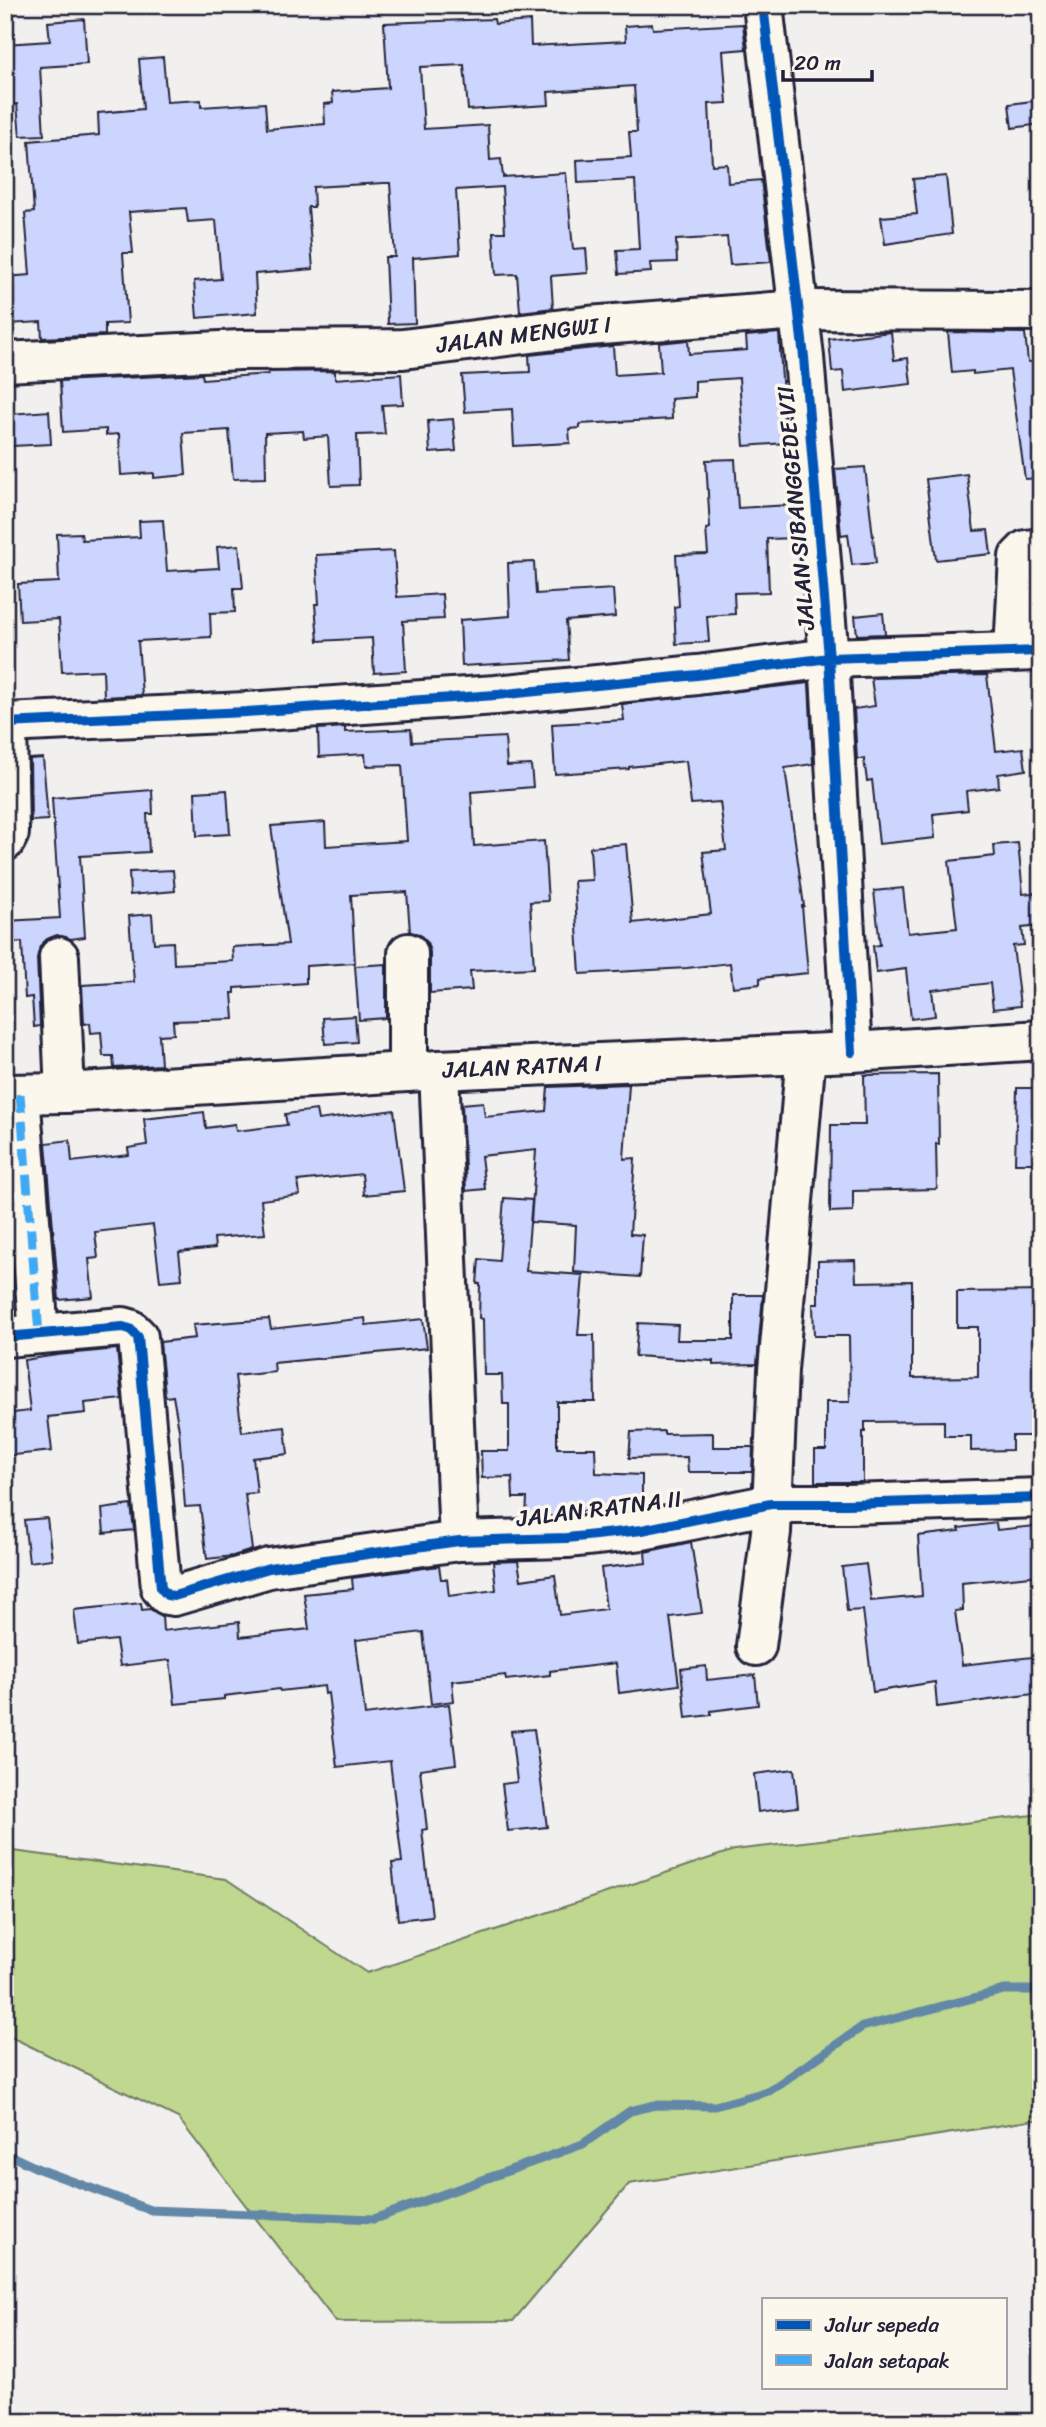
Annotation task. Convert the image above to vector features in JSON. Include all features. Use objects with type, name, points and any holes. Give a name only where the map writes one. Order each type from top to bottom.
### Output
[{"type":"street","name":"JALAN SIBANGGEDE VII","points":[[763,5],[799,310],[829,658],[852,1052]]},
{"type":"street","name":"JALAN MENGWI I","points":[[5,362],[240,350],[402,349],[588,326],[799,310],[1041,311]]},
{"type":"street","points":[[5,841],[9,833],[6,723],[246,712],[496,695],[698,675],[829,658],[1027,651],[1019,557],[1027,550],[1041,548]]},
{"type":"street","points":[[408,953],[424,1071],[459,1541]]},
{"type":"street","points":[[59,957],[65,1093]]},
{"type":"street","name":"JALAN RATNA I","points":[[13,1094],[1041,1040]]},
{"type":"street","points":[[756,1646],[771,1532],[778,1370],[806,1054]]},
{"type":"street","points":[[13,1094],[22,1336]]},
{"type":"street","name":"JALAN RATNA II","points":[[22,1336],[123,1327],[130,1329],[138,1337],[161,1588],[167,1595],[177,1596],[269,1568],[459,1541],[567,1538],[642,1530],[771,1504],[1041,1498]]},
{"type":"green space","points":[[1041,1814],[1041,2119],[629,2184],[513,2321],[336,2322],[178,2118],[5,2034],[5,1850],[226,1879],[367,1973],[734,1850]]},
{"type":"building","points":[[84,19],[87,64],[40,67],[44,135],[20,136],[17,104],[5,105],[5,44],[50,41],[48,22]]},
{"type":"building","points":[[494,19],[495,24],[530,21],[531,46],[626,41],[625,26],[652,24],[653,29],[743,24],[746,49],[723,51],[727,103],[709,104],[712,165],[727,164],[728,183],[761,180],[771,262],[730,265],[727,237],[676,240],[677,262],[650,263],[651,272],[619,274],[617,250],[639,249],[635,180],[578,183],[577,160],[631,157],[629,132],[637,132],[634,86],[548,92],[549,105],[468,110],[464,65],[420,67],[424,129],[488,125],[490,160],[501,159],[503,177],[566,173],[573,249],[586,248],[588,273],[551,276],[553,308],[520,312],[517,274],[496,275],[493,232],[505,232],[502,187],[456,190],[460,254],[413,258],[415,323],[388,324],[385,257],[395,257],[390,183],[384,183],[313,187],[314,207],[308,207],[313,269],[255,274],[257,313],[197,318],[194,281],[221,279],[216,220],[188,222],[186,208],[129,212],[133,253],[123,253],[128,323],[105,324],[105,335],[42,338],[41,322],[8,324],[5,277],[30,275],[25,213],[34,212],[29,141],[99,135],[98,113],[143,109],[139,59],[163,57],[167,102],[201,100],[201,107],[265,103],[267,129],[325,124],[324,104],[333,103],[332,92],[388,88],[384,23]]},
{"type":"building","points":[[1041,100],[1041,124],[1012,128],[1009,104]]},
{"type":"building","points":[[946,176],[952,234],[885,244],[881,217],[917,214],[913,179]]},
{"type":"building","points":[[891,332],[894,360],[908,358],[911,384],[845,392],[843,371],[832,372],[829,339]]},
{"type":"building","points":[[948,332],[1025,333],[1028,362],[1041,361],[1041,478],[1025,479],[1010,370],[952,373]]},
{"type":"building","points":[[779,333],[786,443],[744,446],[739,378],[695,381],[695,397],[671,399],[672,419],[580,424],[580,428],[569,429],[570,443],[514,446],[512,409],[465,412],[462,375],[530,372],[529,355],[613,346],[615,375],[661,372],[659,343],[688,340],[689,354],[747,350],[746,336]]},
{"type":"building","points":[[335,371],[335,379],[401,374],[403,404],[382,405],[385,434],[357,435],[359,485],[331,486],[328,436],[304,438],[303,431],[265,433],[266,478],[233,479],[229,430],[183,433],[186,475],[154,478],[154,473],[121,475],[119,434],[106,435],[106,429],[63,432],[60,381],[202,374],[203,379],[268,372]]},
{"type":"building","points":[[49,411],[51,444],[12,446],[10,414]]},
{"type":"building","points":[[453,419],[456,451],[430,453],[428,421]]},
{"type":"building","points":[[735,459],[738,508],[791,505],[788,472],[792,472],[797,538],[767,539],[769,592],[734,593],[735,614],[707,616],[709,642],[676,644],[674,607],[679,606],[676,555],[708,554],[706,529],[710,528],[706,460]]},
{"type":"building","points":[[865,467],[876,563],[852,565],[848,534],[841,535],[835,469]]},
{"type":"building","points":[[967,474],[974,531],[988,530],[991,554],[936,560],[926,479]]},
{"type":"building","points":[[163,520],[167,571],[219,568],[217,547],[239,545],[243,588],[234,588],[235,612],[210,613],[211,637],[138,641],[142,695],[104,697],[103,670],[62,672],[59,619],[20,621],[18,584],[59,582],[57,534],[81,533],[82,540],[140,537],[139,521]]},
{"type":"building","points":[[394,551],[397,597],[442,594],[444,619],[403,621],[406,671],[374,673],[372,638],[318,641],[315,604],[319,604],[316,555]]},
{"type":"building","points":[[534,562],[536,594],[613,589],[615,617],[566,621],[569,660],[462,666],[460,620],[510,616],[508,563]]},
{"type":"building","points":[[883,613],[885,634],[857,635],[855,616]]},
{"type":"building","points":[[987,675],[996,751],[1023,748],[1026,770],[998,774],[999,787],[966,791],[968,810],[933,814],[935,838],[879,844],[872,780],[867,781],[864,759],[857,759],[854,709],[875,706],[871,678]]},
{"type":"building","points":[[809,683],[813,764],[785,768],[804,906],[808,973],[760,978],[760,984],[733,987],[730,963],[580,974],[574,881],[592,880],[590,847],[626,844],[633,923],[711,914],[703,852],[726,850],[720,802],[691,804],[686,761],[629,769],[555,774],[552,724],[624,720],[622,704]]},
{"type":"building","points":[[345,727],[345,732],[411,729],[412,742],[505,737],[507,766],[531,765],[533,787],[471,792],[474,846],[544,841],[548,901],[530,902],[534,968],[470,971],[472,990],[430,993],[430,952],[427,942],[419,934],[410,932],[407,892],[351,895],[355,963],[306,966],[306,983],[235,988],[235,993],[232,993],[234,1019],[173,1021],[174,1034],[159,1035],[161,1065],[114,1068],[113,1056],[103,1056],[101,1032],[91,1033],[90,1023],[84,1024],[82,985],[134,982],[129,916],[152,914],[154,943],[173,942],[174,964],[233,961],[232,947],[288,944],[271,826],[325,822],[326,846],[407,841],[402,765],[366,766],[365,754],[319,757],[318,729]]},
{"type":"building","points":[[43,758],[48,820],[31,821],[30,759]]},
{"type":"building","points":[[152,790],[153,814],[147,814],[149,852],[80,856],[85,937],[71,939],[57,935],[40,946],[37,958],[40,1026],[34,1027],[32,997],[25,998],[22,942],[5,943],[5,921],[60,918],[52,798]]},
{"type":"building","points":[[227,790],[230,834],[197,836],[195,792]]},
{"type":"building","points":[[1018,843],[1023,894],[1041,892],[1041,926],[1022,928],[1024,945],[1013,946],[1020,1006],[993,1009],[990,983],[932,990],[935,1016],[911,1019],[906,969],[876,973],[873,946],[880,945],[874,891],[903,888],[908,933],[957,928],[949,861],[995,856],[994,845]]},
{"type":"building","points":[[173,870],[175,891],[130,895],[129,872]]},
{"type":"building","points":[[386,964],[386,1018],[359,1020],[355,966]]},
{"type":"building","points":[[355,1016],[357,1042],[325,1044],[323,1018]]},
{"type":"building","points":[[938,1074],[937,1189],[853,1191],[853,1211],[830,1212],[831,1125],[865,1125],[864,1075]]},
{"type":"building","points":[[629,1084],[624,1159],[635,1158],[630,1234],[643,1235],[640,1277],[574,1272],[576,1225],[531,1222],[536,1150],[481,1156],[485,1189],[466,1191],[462,1104],[483,1102],[485,1117],[546,1111],[548,1087]]},
{"type":"building","points":[[1017,1088],[1040,1088],[1041,1163],[1015,1163]]},
{"type":"building","points":[[316,1110],[318,1120],[394,1110],[404,1191],[364,1195],[362,1174],[298,1181],[300,1195],[261,1200],[265,1234],[214,1238],[215,1248],[179,1252],[182,1279],[160,1281],[153,1225],[95,1232],[98,1258],[89,1259],[93,1297],[59,1300],[46,1143],[70,1140],[72,1162],[129,1155],[128,1148],[147,1145],[144,1119],[204,1112],[206,1128],[235,1124],[236,1131],[287,1125],[285,1114]]},
{"type":"building","points":[[5,1185],[9,1236],[5,1236]]},
{"type":"building","points":[[504,1198],[532,1200],[526,1271],[583,1275],[578,1335],[594,1335],[595,1402],[557,1402],[557,1448],[595,1448],[596,1473],[642,1475],[642,1508],[580,1511],[581,1515],[526,1517],[527,1498],[513,1498],[512,1477],[482,1478],[481,1451],[509,1451],[509,1404],[503,1404],[502,1375],[484,1375],[483,1319],[479,1318],[480,1284],[477,1284],[479,1259],[499,1261]]},
{"type":"building","points":[[855,1260],[856,1282],[912,1281],[912,1378],[978,1377],[978,1327],[957,1327],[957,1292],[1041,1291],[1041,1436],[1012,1436],[1012,1450],[971,1451],[971,1436],[944,1436],[944,1421],[865,1422],[863,1482],[815,1482],[815,1450],[826,1450],[826,1402],[850,1402],[849,1336],[814,1336],[813,1304],[818,1304],[818,1261]]},
{"type":"building","points":[[733,1295],[763,1295],[757,1364],[713,1365],[713,1361],[635,1356],[638,1323],[678,1325],[677,1340],[733,1340]]},
{"type":"building","points":[[365,1318],[366,1325],[423,1319],[427,1348],[274,1363],[275,1372],[235,1376],[242,1432],[285,1427],[288,1454],[253,1458],[257,1493],[245,1494],[252,1550],[233,1556],[207,1559],[200,1506],[185,1507],[179,1430],[173,1396],[167,1397],[165,1394],[160,1342],[195,1338],[193,1325],[269,1319],[271,1329]]},
{"type":"building","points":[[117,1349],[122,1399],[85,1403],[86,1413],[48,1417],[52,1451],[5,1456],[5,1414],[30,1411],[24,1360]]},
{"type":"building","points":[[664,1431],[664,1434],[713,1433],[713,1447],[753,1447],[752,1472],[688,1472],[687,1457],[629,1458],[631,1432]]},
{"type":"building","points":[[131,1505],[134,1530],[104,1533],[102,1509]]},
{"type":"building","points":[[47,1518],[52,1559],[29,1562],[24,1520]]},
{"type":"building","points":[[996,1523],[997,1530],[1035,1526],[1041,1575],[962,1583],[963,1610],[955,1611],[962,1665],[1041,1656],[1041,1693],[937,1707],[935,1682],[873,1692],[863,1610],[847,1611],[842,1567],[866,1564],[871,1601],[922,1596],[918,1536]]},
{"type":"building","points":[[691,1542],[702,1613],[670,1617],[679,1685],[619,1693],[616,1663],[550,1671],[550,1675],[506,1680],[505,1675],[452,1681],[454,1701],[431,1704],[423,1632],[356,1640],[365,1715],[449,1704],[456,1764],[420,1769],[427,1829],[422,1830],[432,1916],[398,1920],[392,1863],[402,1862],[390,1761],[337,1767],[328,1693],[325,1694],[324,1686],[279,1689],[175,1704],[170,1660],[120,1666],[116,1640],[78,1644],[74,1610],[141,1603],[142,1610],[150,1609],[162,1616],[163,1631],[239,1622],[240,1637],[309,1629],[304,1594],[353,1589],[352,1578],[439,1566],[441,1579],[447,1579],[449,1596],[496,1590],[493,1562],[518,1561],[521,1580],[555,1575],[560,1615],[606,1609],[601,1568],[646,1563],[645,1552]]},
{"type":"building","points":[[706,1666],[707,1680],[755,1675],[758,1705],[711,1711],[711,1715],[686,1718],[681,1669]]},
{"type":"building","points":[[534,1729],[547,1827],[508,1831],[502,1784],[517,1782],[511,1731]]},
{"type":"building","points":[[794,1769],[798,1807],[758,1812],[754,1774]]},
{"type":"waterway","points":[[5,2153],[39,2169],[150,2210],[374,2219],[583,2144],[630,2111],[655,2105],[715,2106],[769,2091],[862,2027],[1004,1990],[1041,1990]]},
{"type":"marked path","points":[[20,1094],[39,1334]]},
{"type":"cycle path","points":[[763,5],[804,357],[829,658],[852,1052]]},
{"type":"cycle path","points":[[5,723],[246,712],[496,695],[697,675],[829,658],[1041,651]]},
{"type":"cycle path","points":[[5,1337],[123,1327],[130,1329],[138,1337],[161,1588],[167,1595],[174,1596],[269,1568],[459,1541],[567,1538],[642,1530],[771,1504],[1041,1498]]}]
